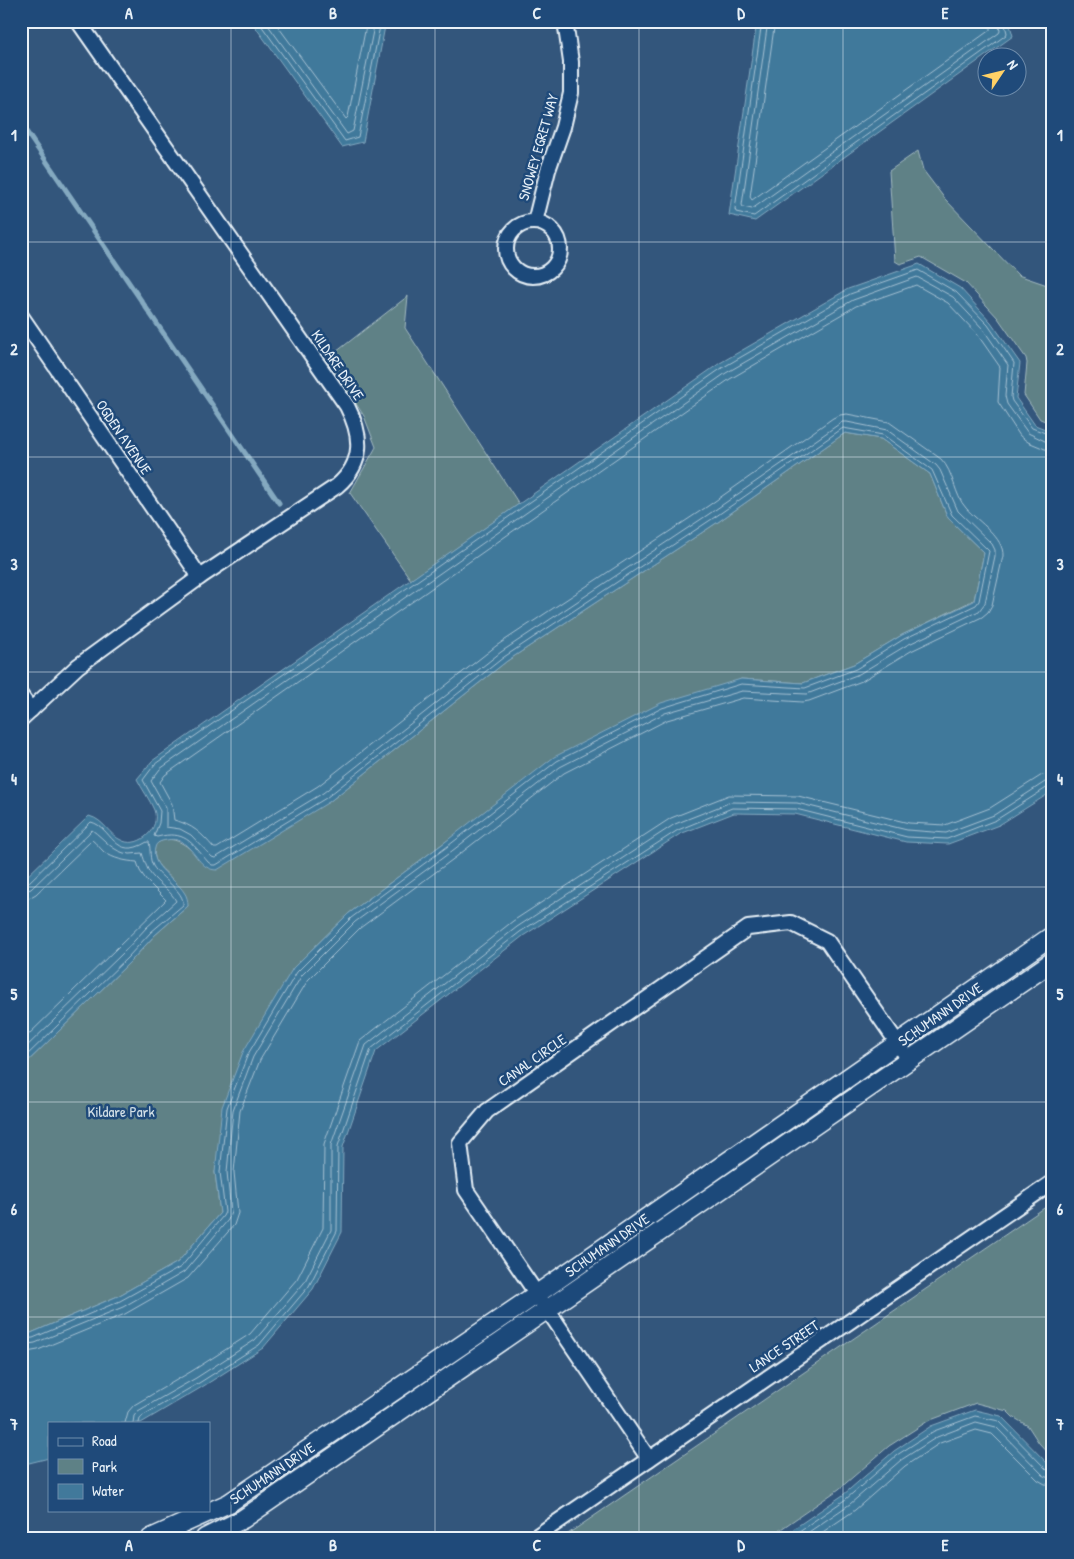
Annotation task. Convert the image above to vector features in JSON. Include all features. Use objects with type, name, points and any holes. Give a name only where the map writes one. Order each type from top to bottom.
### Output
[{"type":"street","name":"KILDARE DRIVE","points":[[26,714],[78,666],[200,577],[343,481],[354,465],[357,456],[357,428],[347,406],[78,21]]},
{"type":"street","name":"SNOWEY EGRET WAY","points":[[535,222],[571,93],[571,62],[565,21]]},
{"type":"street","name":"OGDEN AVENUE","points":[[21,316],[200,577]]},
{"type":"street","points":[[21,696],[26,714]]},
{"type":"street","name":"CANAL CIRCLE","points":[[649,1459],[466,1190],[460,1143],[487,1111],[748,928],[791,923],[827,941],[910,1061]]},
{"type":"street","name":"SCHUMANN DRIVE","points":[[210,1512],[229,1503],[537,1294],[1053,936]]},
{"type":"street","name":"SCHUMANN DRIVE","points":[[205,1538],[243,1519],[1053,961]]},
{"type":"street","name":"LANCE STREET","points":[[534,1538],[1053,1182]]},
{"type":"street","name":"SCHUMANN DRIVE","points":[[151,1538],[209,1512]]},
{"type":"green space","points":[[918,151],[923,170],[945,199],[1018,275],[1053,287],[1053,424],[1040,419],[1024,395],[1026,358],[998,318],[966,283],[921,257],[900,264],[895,261],[889,171]]},
{"type":"green space","points":[[408,296],[405,328],[519,504],[411,580],[350,493],[376,447],[364,416],[327,359]]},
{"type":"green space","name":"Kildare Park","points":[[845,433],[881,439],[930,474],[948,518],[984,553],[974,600],[902,635],[854,664],[803,683],[741,679],[445,842],[348,914],[293,968],[215,1172],[220,1213],[178,1262],[118,1296],[31,1333],[21,1334],[21,1068],[131,961],[155,935],[188,906],[179,889],[156,861],[155,845],[170,839],[180,842],[193,852],[329,802],[507,661],[718,522]]},
{"type":"green space","points":[[1053,1202],[1053,1458],[1039,1443],[1028,1426],[1007,1411],[976,1403],[928,1421],[889,1446],[839,1489],[768,1538],[562,1538]]},
{"type":"water","points":[[251,21],[386,21],[363,142],[342,147]]},
{"type":"water","points":[[757,21],[1009,21],[1013,36],[996,48],[976,48],[976,63],[755,221],[729,215]]},
{"type":"water","points":[[919,264],[960,288],[991,322],[1020,363],[1016,398],[1035,425],[1053,432],[1053,791],[999,825],[948,844],[906,842],[795,814],[734,813],[680,834],[523,936],[376,1051],[343,1147],[342,1232],[313,1289],[263,1348],[143,1422],[48,1422],[48,1458],[21,1465],[21,1334],[31,1333],[118,1296],[178,1262],[220,1213],[215,1172],[222,1107],[243,1052],[293,968],[348,914],[445,842],[554,757],[661,703],[741,679],[803,683],[854,664],[902,635],[974,601],[984,553],[948,518],[930,474],[881,439],[845,433],[718,522],[507,661],[329,802],[217,870],[202,864],[187,846],[180,841],[171,839],[158,843],[154,855],[156,861],[184,892],[188,906],[155,935],[131,961],[21,1068],[21,882],[89,816],[99,821],[123,841],[136,842],[148,835],[154,823],[154,810],[137,779],[152,761],[720,363],[848,289]]},
{"type":"water","points":[[975,1410],[1001,1416],[1053,1470],[1053,1538],[780,1538],[843,1495],[894,1451],[931,1426]]},
{"type":"waterway","points":[[21,124],[279,503]]}]
